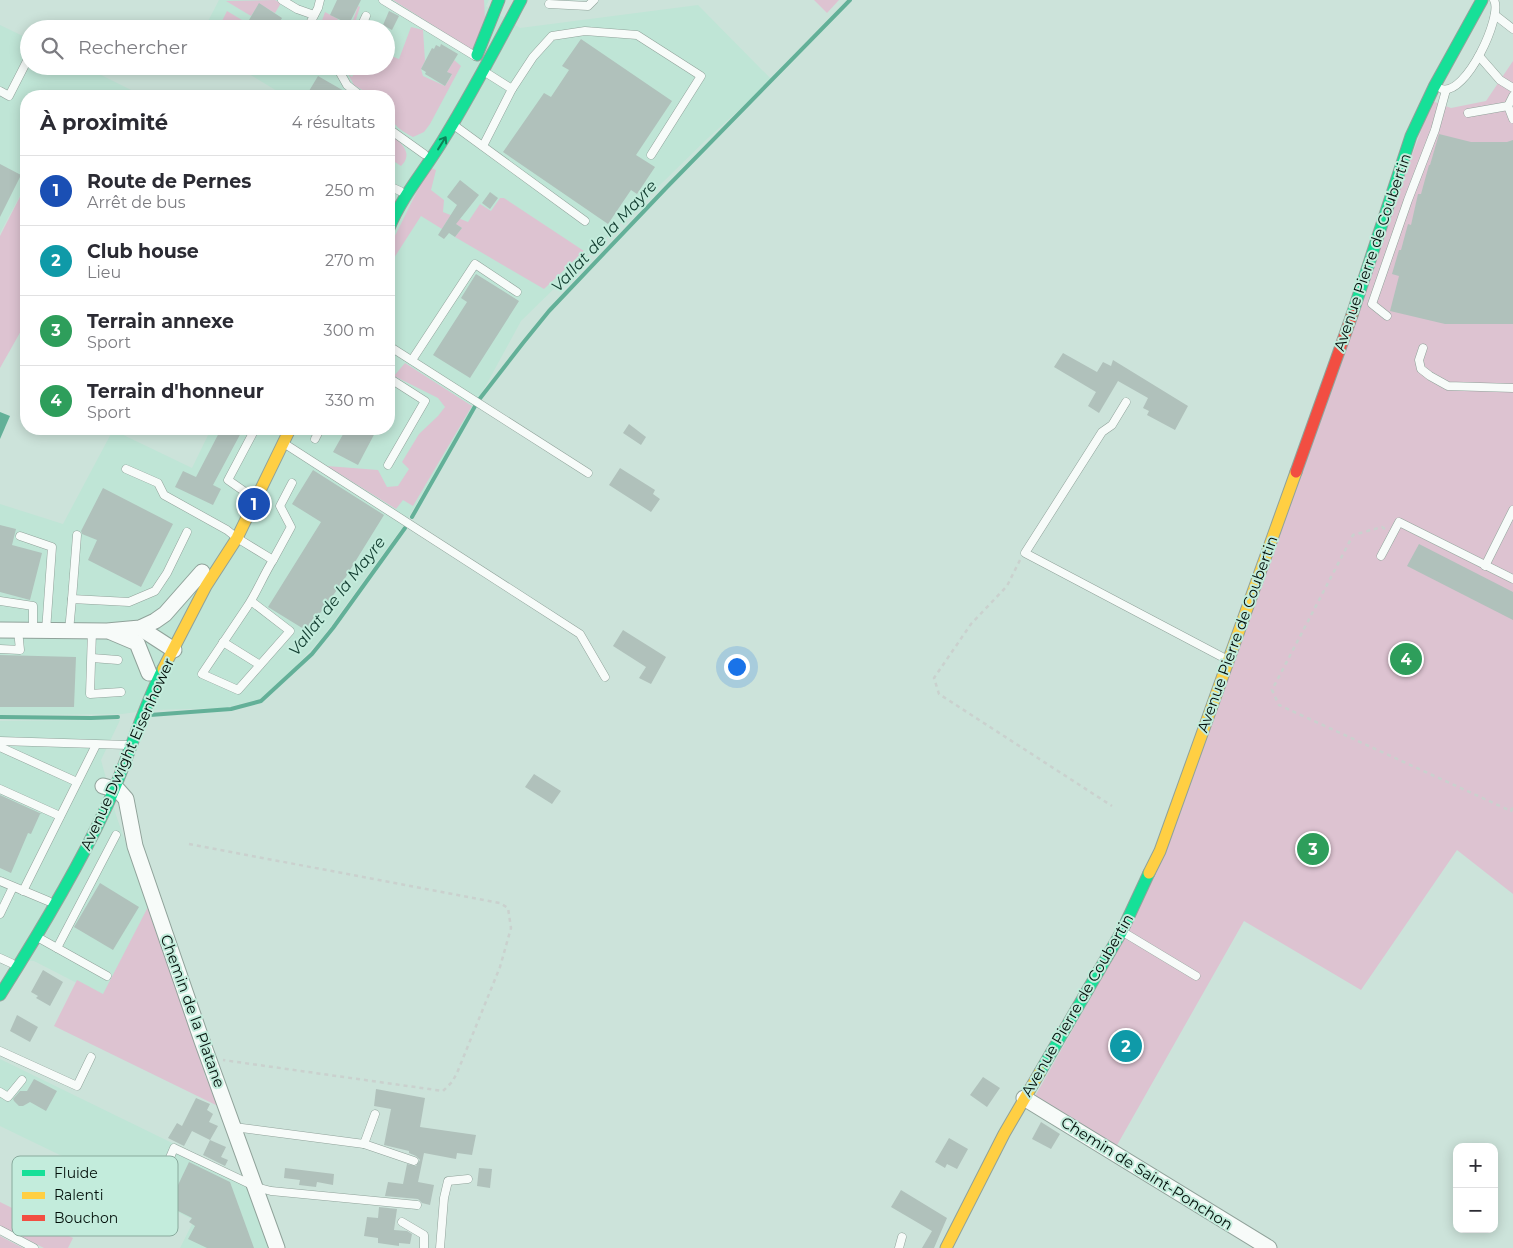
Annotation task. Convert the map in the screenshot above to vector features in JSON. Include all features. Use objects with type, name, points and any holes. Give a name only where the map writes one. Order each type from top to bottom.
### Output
[{"type":"main road","points":[[395,216],[403,199],[454,124],[499,0]]},
{"type":"main road","name":"Avenue Pierre de Coubertin","points":[[946,1248],[1004,1134],[1122,931],[1160,851],[1348,326],[1411,136],[1434,87],[1482,0]]},
{"type":"main road","points":[[477,64],[519,1]]},
{"type":"main road","points":[[395,199],[424,154],[453,100]]},
{"type":"main road","points":[[225,533],[248,494],[278,435]]},
{"type":"main road","name":"Avenue Dwight Eisenhower","points":[[0,982],[74,854],[104,789],[121,745],[150,695],[169,647],[205,574],[237,538],[287,435]]},
{"type":"main road","name":"Avenue Dwight Eisenhower","points":[[128,721],[149,673],[169,647]]},
{"type":"main road","name":"Avenue Dwight Eisenhower","points":[[0,996],[37,937],[80,882],[106,808],[104,789]]},
{"type":"street","points":[[139,635],[165,614],[205,574]]},
{"type":"street","points":[[0,630],[100,631],[139,635],[156,646],[169,647]]},
{"type":"street","points":[[139,635],[149,673]]},
{"type":"street","name":"Chemin de la Platane","points":[[104,789],[123,794],[126,799],[135,846],[277,1248]]},
{"type":"street","name":"Chemin de Saint-Ponchon","points":[[1024,1098],[1269,1248]]},
{"type":"lane","points":[[282,0],[314,16]]},
{"type":"lane","points":[[312,20],[320,0]]},
{"type":"lane","points":[[382,0],[512,88]]},
{"type":"lane","points":[[549,4],[588,6],[594,0]]},
{"type":"lane","points":[[1434,87],[1446,90],[1454,87],[1466,77],[1479,56],[1495,15],[1496,5],[1494,0]]},
{"type":"lane","points":[[1495,15],[1513,29]]},
{"type":"lane","points":[[364,20],[366,16]]},
{"type":"lane","points":[[482,146],[512,88],[533,56],[552,36],[585,31],[636,35],[701,76],[651,155]]},
{"type":"lane","points":[[1479,56],[1500,80],[1513,88]]},
{"type":"lane","points":[[0,91],[9,96],[20,75]]},
{"type":"lane","points":[[341,75],[347,85],[353,90]]},
{"type":"lane","points":[[1387,316],[1372,304],[1408,200],[1435,130],[1446,90]]},
{"type":"lane","points":[[1513,96],[1508,106],[1513,120]]},
{"type":"lane","points":[[1468,113],[1508,106]]},
{"type":"lane","points":[[454,124],[585,221]]},
{"type":"lane","points":[[395,133],[424,154]]},
{"type":"lane","points":[[395,189],[400,191]]},
{"type":"lane","points":[[412,360],[475,264],[517,292]]},
{"type":"lane","points":[[1423,348],[1420,360],[1421,369],[1448,386],[1513,388]]},
{"type":"lane","points":[[395,350],[588,473]]},
{"type":"lane","points":[[388,464],[425,400],[395,382]]},
{"type":"lane","points":[[1126,402],[1112,425],[1102,432],[1025,552],[1228,660]]},
{"type":"lane","points":[[248,494],[228,480],[252,435]]},
{"type":"lane","points":[[283,443],[580,634],[605,677]]},
{"type":"lane","points":[[126,469],[158,483],[164,495],[272,560]]},
{"type":"lane","points":[[251,601],[290,631],[238,690],[202,674],[251,601],[290,527],[280,506],[292,483]]},
{"type":"lane","points":[[1485,566],[1513,510]]},
{"type":"lane","points":[[1381,556],[1399,522],[1513,579]]},
{"type":"lane","points":[[72,600],[129,602],[155,591],[167,573],[187,532]]},
{"type":"lane","points":[[69,630],[77,535]]},
{"type":"lane","points":[[0,649],[20,650],[33,630],[52,547],[20,536]]},
{"type":"lane","points":[[150,695],[163,685],[208,598],[205,574]]},
{"type":"lane","points":[[0,601],[32,606],[33,630]]},
{"type":"lane","points":[[100,631],[92,658],[90,694],[121,692]]},
{"type":"lane","points":[[223,642],[260,665]]},
{"type":"lane","points":[[92,658],[118,660]]},
{"type":"lane","points":[[0,741],[121,745]]},
{"type":"lane","points":[[23,891],[96,744]]},
{"type":"lane","points":[[0,747],[77,782]]},
{"type":"lane","points":[[0,789],[60,816]]},
{"type":"lane","points":[[57,948],[80,882],[116,835]]},
{"type":"lane","points":[[0,881],[48,901]]},
{"type":"lane","points":[[0,914],[13,887]]},
{"type":"lane","points":[[1122,931],[1196,976]]},
{"type":"lane","points":[[37,937],[107,976]]},
{"type":"lane","points":[[0,958],[11,963]]},
{"type":"lane","points":[[0,1051],[77,1086],[91,1057]]},
{"type":"lane","points":[[0,1092],[8,1097],[22,1080]]},
{"type":"lane","points":[[364,1144],[375,1114]]},
{"type":"lane","points":[[234,1127],[364,1144],[414,1161]]},
{"type":"lane","points":[[171,1156],[174,1148],[256,1187],[271,1191],[417,1205]]},
{"type":"lane","points":[[440,1248],[444,1198],[448,1181],[468,1179]]},
{"type":"lane","points":[[402,1222],[424,1235],[424,1248]]},
{"type":"lane","points":[[0,1230],[34,1248]]},
{"type":"lane","points":[[899,1248],[902,1237]]},
{"type":"path","points":[[1393,533],[1382,527],[1353,535],[1272,690],[1279,705],[1511,811],[1513,807]]},
{"type":"path","points":[[1025,552],[1006,586],[972,624],[934,678],[939,694],[1112,806]]},
{"type":"path","points":[[189,844],[500,902],[508,908],[511,928],[500,967],[457,1073],[452,1082],[443,1091],[209,1059]]},
{"type":"shaded area","points":[[219,0],[489,0],[486,6],[520,28],[698,5],[772,80],[708,138],[521,321],[484,389],[404,525],[322,638],[283,680],[260,699],[224,708],[151,710],[122,714],[0,715],[0,504],[63,524],[110,435],[123,435],[192,468],[208,435],[395,435],[395,90],[275,90],[251,75],[395,75],[395,20],[209,20]]},
{"type":"shaded area","points":[[275,0],[281,3],[275,13],[259,4],[251,16],[226,1]]},
{"type":"shaded area","points":[[393,0],[484,0],[485,18],[472,50]]},
{"type":"shaded area","points":[[814,0],[839,0],[827,13]]},
{"type":"shaded area","points":[[358,6],[360,7],[356,20],[353,20]]},
{"type":"shaded area","points":[[227,11],[242,20],[222,20]]},
{"type":"shaded area","points":[[325,12],[338,20],[322,20]]},
{"type":"shaded area","points":[[0,25],[20,35],[20,75],[101,75],[131,90],[20,90],[20,195],[0,233]]},
{"type":"shaded area","points":[[411,27],[423,30],[425,61],[421,69],[423,76],[445,86],[452,75],[447,72],[454,60],[461,66],[430,124],[424,132],[413,137],[395,124],[395,90],[362,90],[354,85],[349,75],[352,77],[353,75],[395,75],[395,57],[399,59]]},
{"type":"shaded area","points":[[1513,61],[1513,894],[1457,850],[1361,990],[1244,921],[1116,1147],[1034,1098],[1124,939],[1432,101],[1451,108],[1486,101]]},
{"type":"shaded area","points":[[395,138],[403,146],[406,154],[405,162],[401,166],[395,162]]},
{"type":"shaded area","points":[[429,167],[436,170],[431,190],[444,200],[443,212],[468,222],[480,204],[491,211],[500,198],[504,198],[584,251],[544,289],[455,237],[462,228],[448,219],[442,229],[421,216],[395,256],[395,236]]},
{"type":"shaded area","points":[[20,197],[20,333],[0,368],[0,236]]},
{"type":"shaded area","points":[[405,363],[472,406],[413,506],[403,500],[396,509],[327,466],[378,470],[387,487],[398,486],[409,469],[402,462],[419,434],[445,407],[438,398],[395,375]]},
{"type":"shaded area","points":[[0,412],[10,416],[0,439]]},
{"type":"shaded area","points":[[120,720],[101,760],[116,815],[149,909],[106,998],[34,961],[0,957],[0,721]]},
{"type":"shaded area","points":[[149,905],[201,1049],[205,1076],[222,1108],[54,1026],[77,980],[103,994]]},
{"type":"shaded area","points":[[0,1059],[246,1179],[273,1248],[180,1248],[194,1220],[178,1212],[178,1156],[62,1156],[0,1126]]},
{"type":"shaded area","points":[[0,1202],[12,1208],[12,1232],[0,1226]]},
{"type":"shaded area","points":[[0,1236],[23,1248],[0,1248]]},
{"type":"shaded area","points":[[20,1236],[69,1236],[73,1238],[68,1248],[44,1248]]},
{"type":"building","points":[[337,0],[361,0],[351,20],[341,20],[330,15]]},
{"type":"building","points":[[259,3],[282,18],[281,20],[249,20]]},
{"type":"building","points":[[389,11],[399,16],[395,24],[395,20],[385,20]]},
{"type":"building","points":[[581,39],[672,101],[636,155],[655,167],[637,194],[631,190],[608,224],[503,152],[544,93],[551,97],[569,70],[562,66]]},
{"type":"building","points":[[441,44],[458,54],[447,72],[452,74],[445,86],[425,74],[426,72],[421,69],[432,48],[434,49],[436,45],[440,47]]},
{"type":"building","points":[[318,76],[342,90],[310,90]]},
{"type":"building","points":[[1439,134],[1471,142],[1507,142],[1513,140],[1513,324],[1445,324],[1390,311],[1399,276],[1392,274],[1408,224],[1411,225],[1418,194],[1421,194]]},
{"type":"building","points":[[0,164],[20,174],[20,177],[0,217]]},
{"type":"building","points":[[460,180],[479,195],[456,224],[462,228],[455,237],[449,233],[444,239],[438,235],[457,205],[447,197]]},
{"type":"building","points":[[490,192],[498,198],[490,209],[482,203]]},
{"type":"building","points":[[476,274],[519,301],[470,378],[433,355],[467,302],[461,298]]},
{"type":"building","points":[[1063,353],[1097,372],[1103,362],[1111,366],[1113,360],[1188,406],[1175,430],[1147,415],[1149,411],[1143,408],[1148,398],[1118,381],[1099,413],[1088,406],[1096,392],[1054,367]]},
{"type":"building","points":[[629,424],[646,437],[641,445],[623,433]]},
{"type":"building","points":[[218,435],[240,435],[213,485],[221,489],[213,505],[175,487],[183,471],[196,477]]},
{"type":"building","points":[[343,435],[374,435],[358,465],[333,452]]},
{"type":"building","points":[[620,468],[655,490],[653,494],[660,499],[651,512],[609,485]]},
{"type":"building","points":[[313,470],[384,515],[342,583],[307,631],[268,607],[321,522],[292,504]]},
{"type":"building","points":[[103,488],[173,524],[141,587],[88,560],[97,540],[82,534],[81,531]]},
{"type":"building","points":[[0,525],[16,529],[12,545],[42,553],[30,600],[0,592]]},
{"type":"building","points":[[1419,544],[1513,592],[1513,620],[1407,566]]},
{"type":"building","points":[[623,630],[666,657],[651,684],[639,678],[646,667],[613,646]]},
{"type":"building","points":[[0,655],[76,657],[74,707],[0,707]]},
{"type":"building","points":[[534,774],[561,791],[552,804],[525,787]]},
{"type":"building","points":[[0,795],[42,814],[40,814],[31,834],[28,833],[11,873],[0,868]]},
{"type":"building","points":[[100,883],[139,907],[113,950],[74,927]]},
{"type":"building","points":[[43,970],[63,982],[50,1006],[36,998],[38,996],[31,992]]},
{"type":"building","points":[[17,1015],[38,1027],[30,1042],[10,1031]]},
{"type":"building","points":[[1116,1030],[1137,1042],[1129,1057],[1115,1048],[1118,1043],[1111,1039]]},
{"type":"building","points":[[983,1077],[1000,1088],[987,1107],[970,1095]]},
{"type":"building","points":[[34,1079],[57,1091],[46,1111],[30,1102],[19,1106],[13,1099],[20,1091],[27,1091]]},
{"type":"building","points":[[376,1089],[425,1098],[420,1127],[476,1135],[472,1155],[457,1153],[456,1159],[424,1153],[418,1182],[434,1185],[430,1205],[422,1203],[418,1199],[385,1196],[388,1182],[403,1184],[407,1164],[416,1166],[420,1160],[409,1153],[409,1151],[384,1145],[391,1109],[374,1106]]},
{"type":"building","points":[[196,1098],[210,1104],[207,1110],[213,1114],[209,1122],[218,1126],[210,1140],[192,1131],[184,1146],[168,1138],[177,1123],[182,1126]]},
{"type":"building","points":[[1041,1122],[1060,1134],[1051,1149],[1032,1139]]},
{"type":"building","points":[[949,1138],[968,1149],[957,1169],[947,1164],[945,1168],[935,1162]]},
{"type":"building","points":[[210,1140],[226,1147],[221,1157],[228,1160],[225,1166],[203,1155]]},
{"type":"building","points":[[189,1162],[230,1182],[254,1248],[207,1248],[188,1239],[195,1226],[189,1222],[192,1218],[178,1211],[178,1185]]},
{"type":"building","points":[[285,1168],[334,1174],[333,1185],[317,1182],[316,1187],[299,1185],[300,1180],[284,1178]]},
{"type":"building","points":[[479,1168],[492,1169],[490,1188],[477,1186]]},
{"type":"building","points":[[901,1190],[947,1218],[934,1248],[922,1248],[932,1231],[891,1207]]},
{"type":"building","points":[[379,1207],[397,1209],[394,1230],[407,1231],[412,1234],[410,1244],[399,1243],[399,1246],[378,1243],[378,1238],[364,1236],[367,1217],[378,1218]]},
{"type":"waterway","name":"Vallat de la Mayre","points":[[412,517],[478,401],[549,311],[850,0]]},
{"type":"waterway","name":"Vallat de la Mayre","points":[[150,715],[231,709],[261,701],[312,654],[405,528]]},
{"type":"waterway","name":"Vallat de la Mayre","points":[[0,717],[118,717]]},
{"type":"traffic: fast","points":[[477,55],[499,0]]},
{"type":"traffic: fast","points":[[395,214],[463,106],[521,0]]},
{"type":"traffic: fast","points":[[1352,315],[1411,136],[1434,87],[1482,0]]},
{"type":"traffic: fast","points":[[0,995],[56,904],[93,834],[113,793],[147,704],[163,669]]},
{"type":"traffic: fast","points":[[1040,1072],[1122,931],[1149,873]]},
{"type":"traffic: slow","points":[[163,669],[206,586],[237,538],[287,435]]},
{"type":"traffic: slow","points":[[1149,873],[1160,851],[1296,472]]},
{"type":"traffic: slow","points":[[946,1248],[1004,1134],[1040,1072]]},
{"type":"traffic: jam","points":[[1296,472],[1352,315]]},
{"type":"place","name":"Route de Pernes","points":[[254,504]]},
{"type":"place","name":"Terrain d'honneur","points":[[1406,659]]},
{"type":"place","name":"Terrain annexe","points":[[1313,849]]},
{"type":"place","name":"Club house","points":[[1126,1046]]}]
